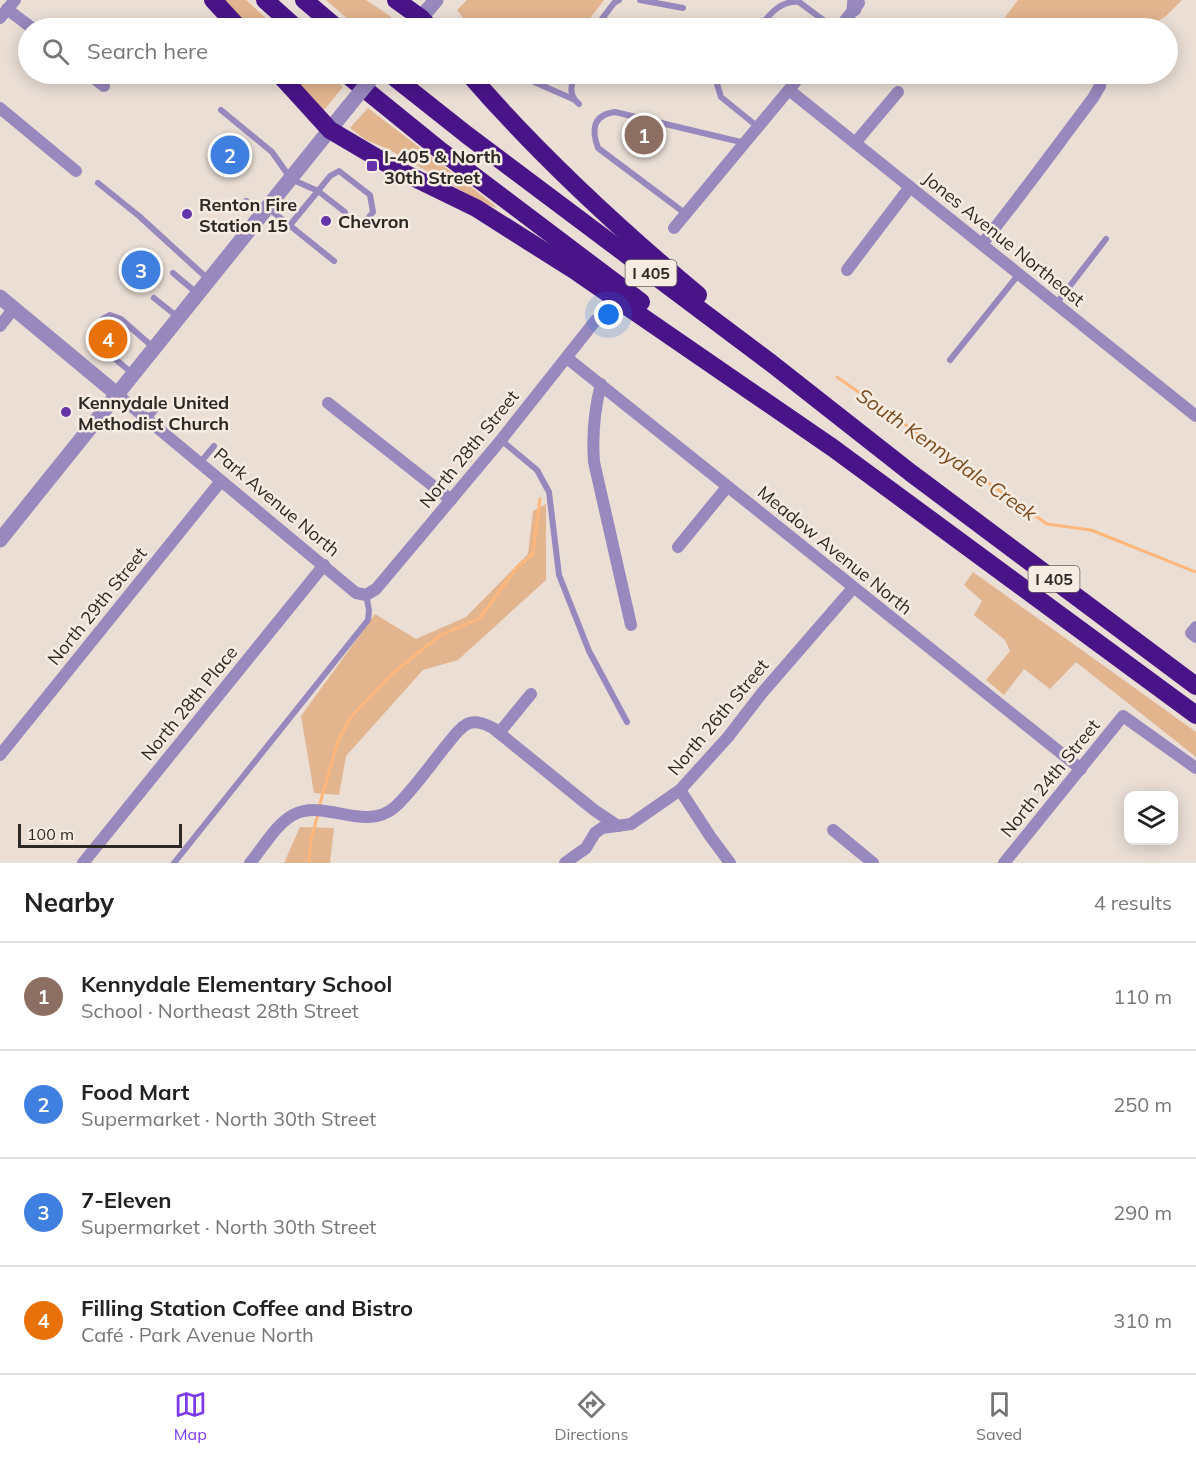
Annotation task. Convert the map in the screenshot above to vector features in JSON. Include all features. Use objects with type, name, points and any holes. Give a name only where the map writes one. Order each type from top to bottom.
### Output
[{"type":"highway","points":[[213,0],[230,18]]},
{"type":"highway","points":[[265,0],[285,18]]},
{"type":"highway","points":[[304,0],[325,18]]},
{"type":"highway","points":[[396,0],[414,18]]},
{"type":"highway","points":[[288,84],[330,130],[396,169],[482,211],[577,272],[834,448]]},
{"type":"highway","name":"I 405","points":[[358,84],[441,152],[834,448],[1196,715]]},
{"type":"highway","name":"I 405","points":[[403,84],[771,363],[912,473],[1196,686]]},
{"type":"highway","points":[[478,84],[502,112],[604,213],[912,473]]},
{"type":"street","points":[[425,18],[436,0]]},
{"type":"street","points":[[844,18],[857,3]]},
{"type":"street","points":[[0,540],[367,84]]},
{"type":"street","points":[[674,228],[794,84]]},
{"type":"street","points":[[982,244],[1025,191],[1033,176],[1093,98],[1100,84]]},
{"type":"street","name":"Jones Avenue Northeast","points":[[789,90],[1196,416]]},
{"type":"street","points":[[855,143],[898,92]]},
{"type":"street","points":[[0,108],[76,171]]},
{"type":"street","points":[[847,270],[910,188]]},
{"type":"street","name":"Park Avenue North","points":[[0,297],[356,593],[366,595]]},
{"type":"street","points":[[0,326],[14,308]]},
{"type":"street","name":"North 28th Street","points":[[366,595],[376,589],[451,500],[596,320]]},
{"type":"street","name":"Meadow Avenue North","points":[[567,358],[1081,769]]},
{"type":"street","points":[[601,384],[595,408],[592,436],[594,462],[631,625]]},
{"type":"street","points":[[328,403],[451,500]]},
{"type":"street","name":"North 29th Street","points":[[0,755],[221,481]]},
{"type":"street","points":[[678,547],[727,487]]},
{"type":"street","name":"North 28th Place","points":[[83,863],[324,566]]},
{"type":"street","name":"North 26th Street","points":[[565,863],[586,848],[595,833],[602,828],[631,824],[680,790],[728,737],[762,693],[853,588]]},
{"type":"street","points":[[499,733],[531,694]]},
{"type":"street","name":"North 24th Street","points":[[1004,863],[1124,716],[1196,768]]},
{"type":"street","points":[[250,863],[279,827],[291,816],[300,812],[317,810],[345,815],[381,816],[395,807],[454,737],[468,724],[475,722],[484,723],[499,733],[594,810],[618,826]]},
{"type":"street","points":[[680,790],[730,863]]},
{"type":"street","points":[[832,830],[873,863]]},
{"type":"lane","points":[[603,18],[619,0]]},
{"type":"lane","points":[[640,0],[683,8]]},
{"type":"lane","points":[[767,18],[776,7],[794,0],[822,18]]},
{"type":"lane","points":[[539,84],[573,99],[579,105]]},
{"type":"lane","points":[[572,84],[570,90],[573,99]]},
{"type":"lane","points":[[717,84],[721,97],[758,127]]},
{"type":"lane","points":[[221,110],[272,152],[291,179],[318,190],[345,212]]},
{"type":"lane","points":[[686,214],[598,148],[594,138],[594,127],[598,120],[605,113],[615,112],[745,143]]},
{"type":"lane","points":[[290,225],[330,176],[339,171],[370,195],[373,212],[362,226]]},
{"type":"lane","points":[[98,183],[139,216],[210,280]]},
{"type":"lane","points":[[246,201],[290,225],[334,261]]},
{"type":"lane","points":[[1056,304],[1106,239]]},
{"type":"lane","points":[[173,273],[199,294]]},
{"type":"lane","points":[[950,360],[1019,274]]},
{"type":"lane","points":[[153,298],[179,318]]},
{"type":"lane","points":[[134,374],[91,339],[92,332],[101,319],[110,315],[121,319],[155,348]]},
{"type":"lane","points":[[148,420],[161,403]]},
{"type":"lane","points":[[501,440],[537,470],[549,492],[559,575],[589,651],[627,722]]},
{"type":"lane","points":[[200,463],[214,446]]},
{"type":"lane","points":[[174,863],[368,620],[366,595]]},
{"type":"shaded area","points":[[221,0],[246,0],[266,18],[238,18]]},
{"type":"shaded area","points":[[326,0],[366,0],[391,18],[347,18]]},
{"type":"shaded area","points":[[467,0],[604,0],[590,18],[463,18],[457,10]]},
{"type":"shaded area","points":[[1018,0],[1182,0],[1163,18],[1005,17]]},
{"type":"shaded area","points":[[298,84],[339,84],[343,87],[324,110]]},
{"type":"shaded area","points":[[368,108],[497,208],[485,204],[388,149],[366,140],[350,128]]},
{"type":"shaded area","points":[[546,504],[546,580],[458,660],[423,670],[346,756],[339,795],[314,793],[301,716],[375,614],[416,639],[466,617],[528,554],[533,511]]},
{"type":"shaded area","points":[[973,572],[1196,732],[1196,757],[1076,662],[1050,689],[1024,669],[1004,695],[986,680],[1010,651],[1005,640],[974,615],[982,601],[964,585]]},
{"type":"shaded area","points":[[300,827],[334,828],[330,863],[284,863]]},
{"type":"waterway","name":"South Kennydale Creek","points":[[837,377],[1047,524],[1091,530],[1196,572]]},
{"type":"waterway","name":"South Kennydale Creek","points":[[319,807],[338,741],[351,717],[392,674],[439,636],[480,618],[517,567],[533,554],[540,499]]},
{"type":"waterway","name":"South Kennydale Creek","points":[[309,863],[311,839],[318,814]]},
{"type":"place","name":"Kennydale Elementary School","points":[[644,135]]},
{"type":"place","name":"Food Mart","points":[[230,155]]},
{"type":"place","name":"I-405 & North 30th Street","points":[[372,166]]},
{"type":"place","name":"Renton Fire Station 15","points":[[187,214]]},
{"type":"place","name":"Chevron","points":[[326,221]]},
{"type":"place","name":"7-Eleven","points":[[141,270]]},
{"type":"place","name":"Filling Station Coffee and Bistro","points":[[108,339]]},
{"type":"place","name":"Kennydale United Methodist Church","points":[[66,412]]}]
